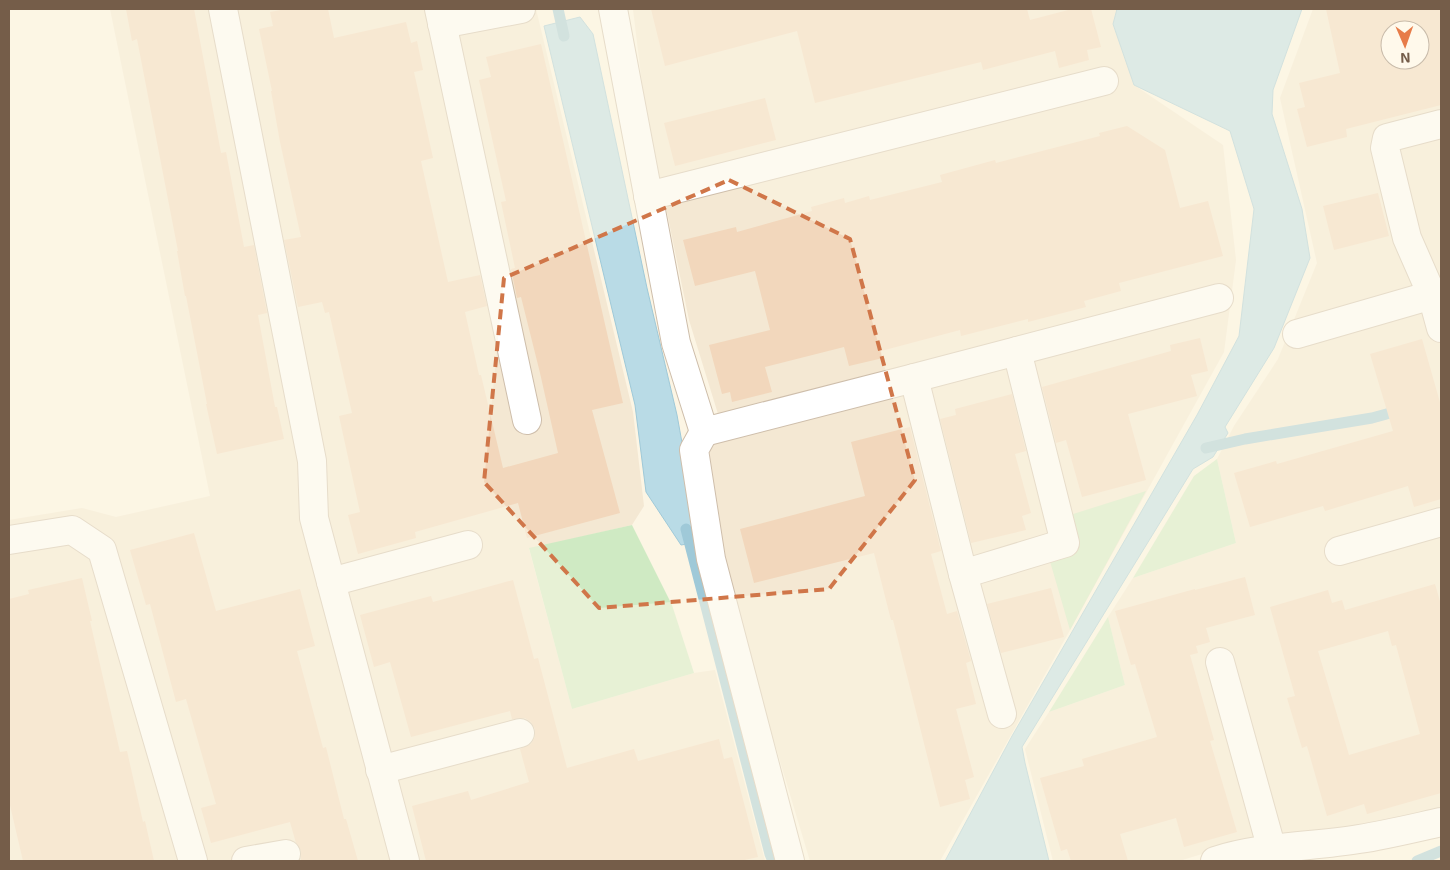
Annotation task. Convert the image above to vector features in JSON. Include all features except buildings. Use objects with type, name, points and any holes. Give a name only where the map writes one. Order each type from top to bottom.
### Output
[{"type":"street","points":[[223,9],[312,461],[314,518],[405,861]]},
{"type":"street","points":[[521,9],[441,16],[527,420]]},
{"type":"street","points":[[613,9],[676,343],[704,432],[694,450],[711,560],[790,861]]},
{"type":"street","points":[[648,196],[1104,81]]},
{"type":"street","points":[[1441,124],[1387,138],[1385,148],[1406,238],[1432,295],[1441,328]]},
{"type":"street","points":[[1297,334],[1432,295]]},
{"type":"street","points":[[704,432],[1219,298]]},
{"type":"street","points":[[963,574],[1065,543],[1017,351]]},
{"type":"street","points":[[914,378],[963,574],[1002,714]]},
{"type":"street","points":[[1339,551],[1441,522]]},
{"type":"street","points":[[9,540],[72,530],[102,550],[193,861]]},
{"type":"street","points":[[331,582],[468,546]]},
{"type":"street","points":[[1220,662],[1272,850]]},
{"type":"street","points":[[380,770],[520,733]]},
{"type":"street","points":[[1215,861],[1230,856],[1272,850],[1362,852],[1441,822]]},
{"type":"street","points":[[246,861],[286,854]]},
{"type":"highlighted area","points":[[729,180],[850,239],[915,480],[829,589],[599,608],[484,482],[504,278]]},
{"type":"shaded area","points":[[110,9],[536,9],[633,412],[644,506],[632,525],[529,549],[572,709],[694,673],[715,670],[765,861],[9,861],[9,520],[82,508],[116,517],[210,496]]},
{"type":"shaded area","points":[[633,9],[1117,9],[1113,24],[1134,85],[1223,145],[1236,260],[1224,352],[940,861],[810,861],[731,598],[708,458],[718,414],[689,320],[644,100]]},
{"type":"shaded area","points":[[1313,9],[1441,9],[1441,810],[1330,835],[1225,847],[1179,861],[1053,861],[1025,749],[1049,712],[1125,685],[1108,617],[1133,578],[1236,543],[1217,459],[1234,426],[1278,359],[1317,263],[1280,98]]},
{"type":"green space","points":[[1217,459],[1236,543],[1133,578],[1194,476]]},
{"type":"green space","points":[[1146,491],[1070,630],[1049,558],[1078,549],[1070,515]]},
{"type":"green space","points":[[632,525],[672,605],[694,673],[572,709],[529,548]]},
{"type":"green space","points":[[1108,617],[1125,685],[1049,712]]},
{"type":"water","points":[[1117,9],[1302,9],[1273,90],[1272,114],[1302,209],[1310,258],[1274,348],[1225,427],[1228,433],[1213,457],[1193,469],[1022,747],[1049,861],[945,861],[1012,736],[1197,415],[1239,336],[1254,209],[1230,131],[1134,85],[1113,24]]},
{"type":"water","points":[[580,17],[593,34],[647,288],[677,415],[700,542],[681,545],[646,492],[635,405],[544,26]]},
{"type":"waterway","points":[[558,9],[564,36]]},
{"type":"waterway","points":[[1206,448],[1245,439],[1372,418],[1401,410]]},
{"type":"waterway","points":[[686,529],[773,861]]},
{"type":"waterway","points":[[1417,861],[1441,851]]}]
